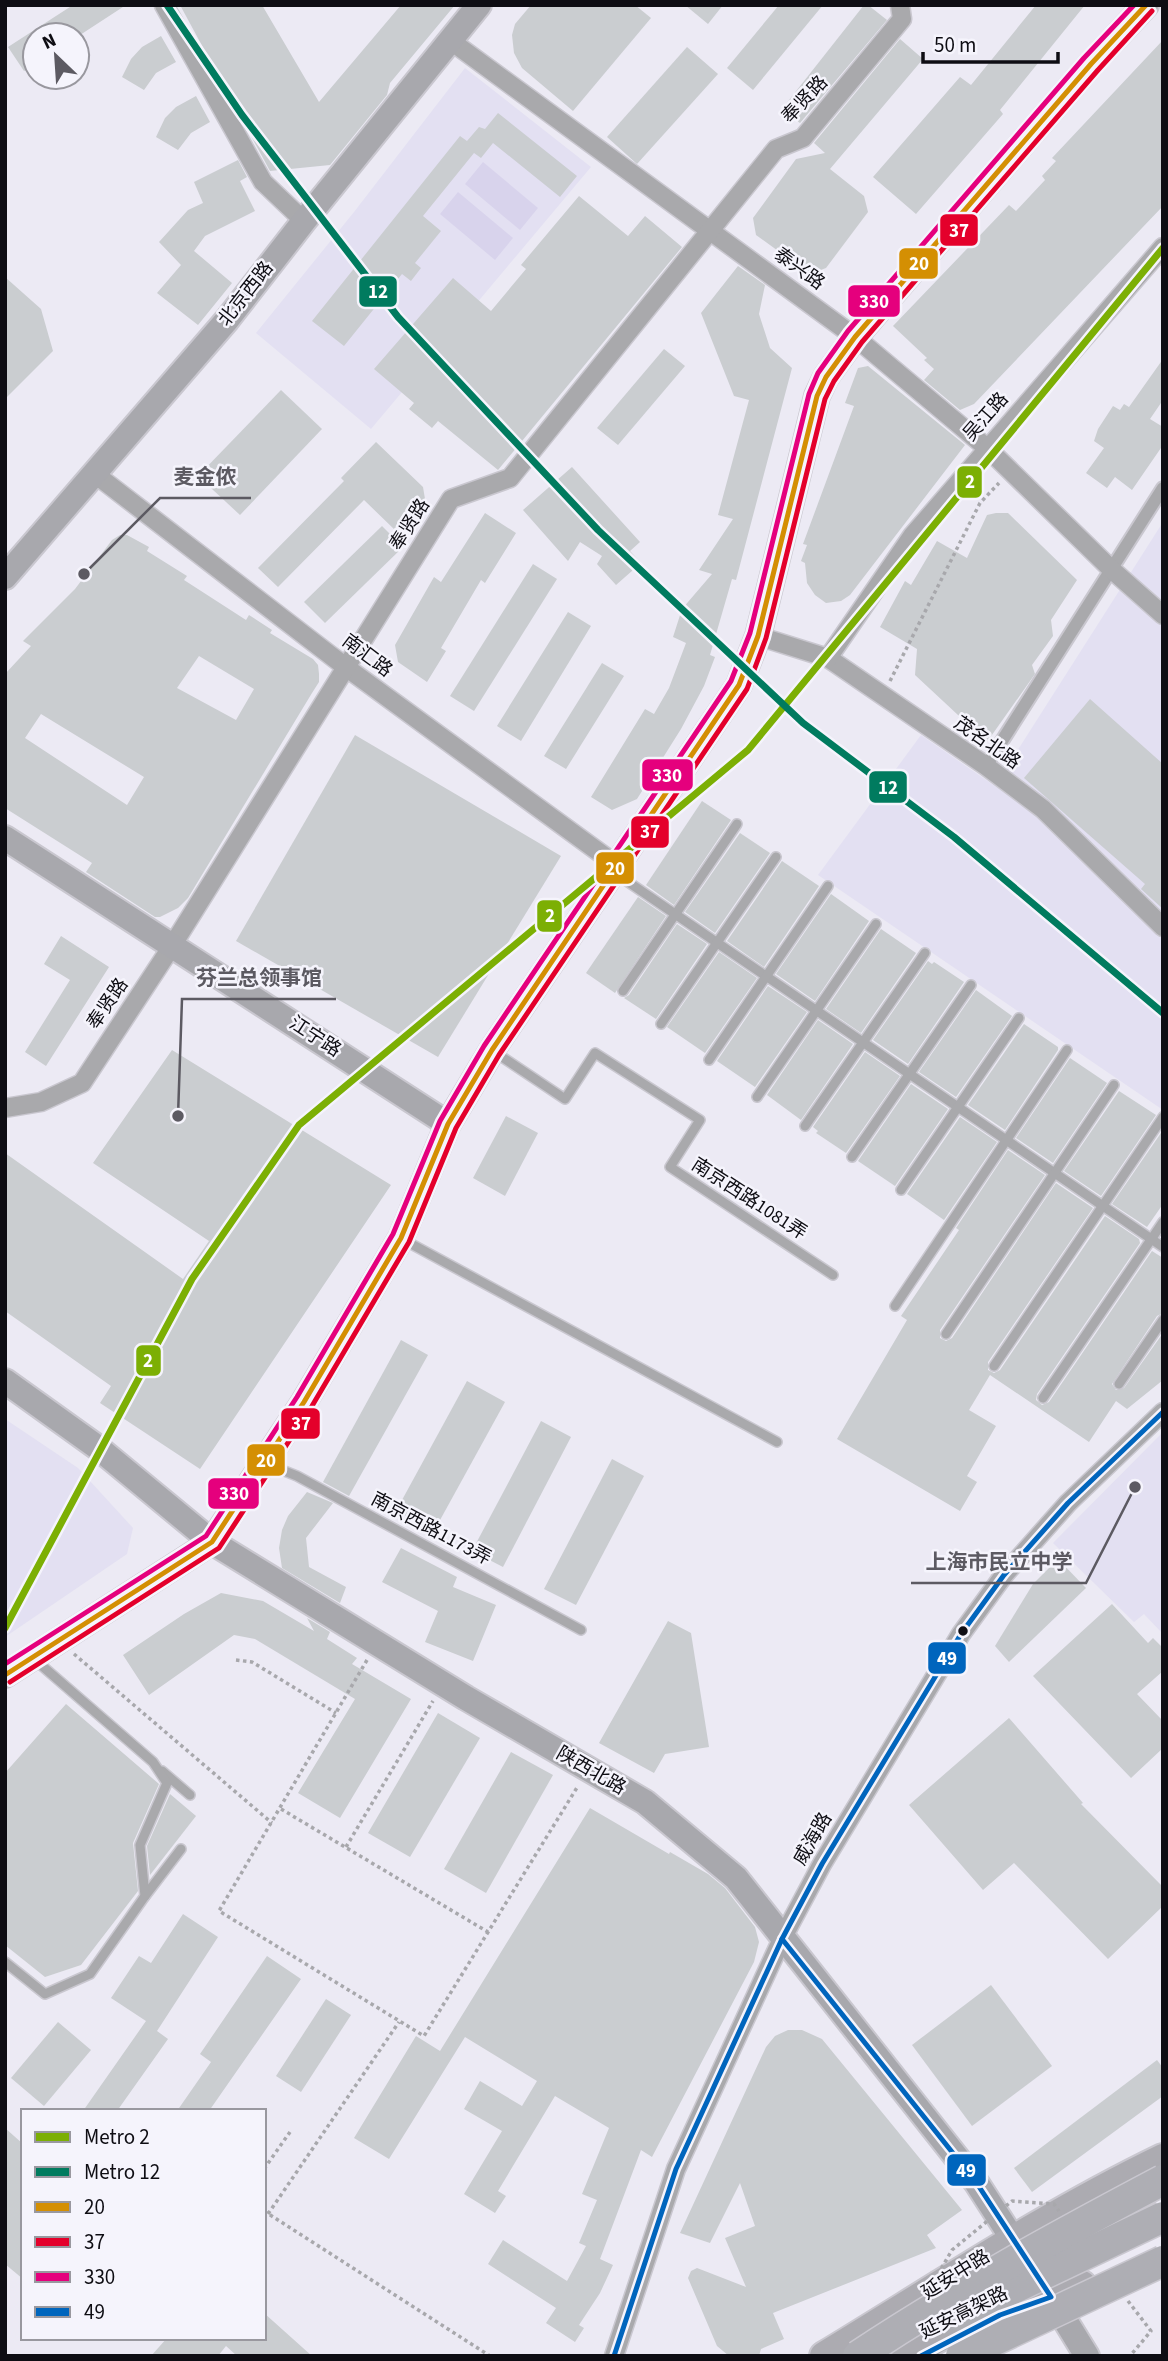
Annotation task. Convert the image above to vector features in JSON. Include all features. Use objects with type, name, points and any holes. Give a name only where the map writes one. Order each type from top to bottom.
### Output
[{"type":"highway","points":[[858,2356],[909,2322],[1061,2234],[1163,2180]]},
{"type":"highway","name":"延安高架路","points":[[879,2356],[965,2311],[1163,2217]]},
{"type":"highway","name":"延安高架路","points":[[961,2356],[1163,2262]]},
{"type":"main road","name":"北京西路","points":[[5,577],[227,320],[303,221],[479,5]]},
{"type":"main road","points":[[5,1675],[212,1542],[304,1402],[401,1238],[448,1124],[492,1050],[739,685],[758,636],[817,396],[826,377],[855,337],[1091,64],[1146,5]]},
{"type":"main road","name":"江宁路","points":[[5,838],[448,1124]]},
{"type":"main road","name":"陕西北路","points":[[5,1381],[97,1447],[212,1542],[442,1684],[645,1802],[736,1878],[976,2182],[1034,2270],[1064,2308],[1087,2356]]},
{"type":"main road","name":"延安中路","points":[[824,2356],[1013,2239],[1163,2158]]},
{"type":"main road","points":[[906,2356],[991,2309],[1034,2270],[1163,2208]]},
{"type":"main road","points":[[983,2356],[1163,2247]]},
{"type":"main road","points":[[921,2356],[1000,2315],[1064,2308],[1163,2277]]},
{"type":"street","points":[[164,5],[264,182],[303,221]]},
{"type":"street","name":"奉贤路","points":[[5,1108],[41,1102],[82,1083],[172,946],[451,499],[510,478],[776,149],[803,138],[894,29],[902,19],[900,5]]},
{"type":"street","name":"泰兴路","points":[[451,41],[855,337],[987,448],[1111,569],[1163,615]]},
{"type":"street","name":"吴江路","points":[[828,658],[912,536],[1163,247]]},
{"type":"street","name":"南汇路","points":[[95,474],[346,668],[615,869]]},
{"type":"street","points":[[986,766],[1163,488]]},
{"type":"street","name":"茂名北路","points":[[758,636],[828,658],[986,766],[1043,809],[1163,927]]},
{"type":"street","name":"威海路","points":[[614,2356],[676,2169],[782,1939],[822,1864],[968,1624],[1004,1575],[1068,1503],[1163,1412]]},
{"type":"lane","points":[[623,991],[737,824]]},
{"type":"lane","points":[[661,1024],[776,857]]},
{"type":"lane","points":[[615,869],[676,915],[1163,1247]]},
{"type":"lane","points":[[709,1059],[828,886]]},
{"type":"lane","points":[[757,1097],[876,924]]},
{"type":"lane","points":[[805,1126],[925,953]]},
{"type":"lane","points":[[852,1157],[971,985]]},
{"type":"lane","points":[[901,1189],[1019,1018]]},
{"type":"lane","name":"南京西路1081弄","points":[[492,1050],[565,1099],[596,1053],[700,1120],[670,1167],[833,1275]]},
{"type":"lane","points":[[895,1306],[1068,1050]]},
{"type":"lane","points":[[946,1334],[1114,1085]]},
{"type":"lane","points":[[994,1366],[1163,1117]]},
{"type":"lane","points":[[1043,1398],[1163,1222]]},
{"type":"lane","points":[[401,1238],[777,1442]]},
{"type":"lane","points":[[1119,1384],[1163,1321]]},
{"type":"lane","name":"南京西路1173弄","points":[[263,1462],[297,1476],[581,1630]]},
{"type":"lane","points":[[32,1657],[190,1795]]},
{"type":"lane","points":[[145,1896],[140,1845],[166,1783],[153,1762]]},
{"type":"lane","points":[[5,1962],[45,1994],[90,1974],[181,1849]]},
{"type":"path","points":[[882,695],[980,503],[1011,470]]},
{"type":"path","points":[[57,1640],[272,1823]]},
{"type":"path","points":[[376,1643],[219,1911],[424,2036],[588,1769]]},
{"type":"path","points":[[236,1660],[253,1662],[336,1713]]},
{"type":"path","points":[[346,1847],[442,1684]]},
{"type":"path","points":[[281,1809],[488,1932]]},
{"type":"path","points":[[400,2021],[266,2213],[490,2356]]},
{"type":"path","points":[[266,2166],[290,2132]]},
{"type":"shaded area","points":[[465,68],[591,167],[371,429],[256,333]]},
{"type":"shaded area","points":[[483,162],[538,208],[520,230],[465,184]]},
{"type":"shaded area","points":[[458,192],[513,238],[495,260],[440,214]]},
{"type":"shaded area","points":[[1163,522],[1163,917],[1005,770]]},
{"type":"shaded area","points":[[921,735],[1037,815],[1163,940],[1163,1110],[818,875]]},
{"type":"shaded area","points":[[5,1419],[78,1468],[133,1528],[127,1554],[5,1637]]},
{"type":"shaded area","points":[[1163,1432],[1163,1634],[1144,1614],[1134,1622],[1053,1543]]},
{"type":"building","points":[[73,5],[126,5],[91,28],[91,21],[48,21]]},
{"type":"building","points":[[180,5],[262,5],[319,102],[401,5],[455,5],[390,83],[387,95],[330,165],[270,171]]},
{"type":"building","points":[[531,5],[635,5],[651,18],[573,111],[522,68],[514,53],[512,35],[515,24]]},
{"type":"building","points":[[685,5],[723,5],[708,24]]},
{"type":"building","points":[[779,5],[823,5],[753,90],[727,68]]},
{"type":"building","points":[[864,5],[868,5],[887,20],[800,123],[782,109]]},
{"type":"building","points":[[1036,5],[1085,5],[1000,110],[1003,114],[916,214],[873,177],[960,77],[971,85]]},
{"type":"building","points":[[161,36],[176,62],[156,73],[144,90],[122,77],[131,59],[142,47]]},
{"type":"building","points":[[21,39],[21,66],[8,47]]},
{"type":"building","points":[[900,39],[923,59],[830,169],[864,196],[868,212],[826,268],[810,274],[756,235],[753,218],[796,159],[825,153],[814,143]]},
{"type":"building","points":[[1163,40],[1163,206],[974,404],[960,410],[924,380],[934,369],[924,360],[927,358],[893,326],[1009,205],[1016,211],[1045,180],[1042,176],[1056,161],[1052,158]]},
{"type":"building","points":[[687,47],[718,74],[637,164],[607,137]]},
{"type":"building","points":[[196,96],[210,122],[191,133],[178,150],[156,137],[165,118],[176,107]]},
{"type":"building","points":[[498,113],[577,176],[560,197],[493,143],[481,158],[474,153],[423,216],[441,231],[415,263],[421,268],[411,281],[402,274],[344,346],[312,321],[460,136],[467,141],[479,127],[485,129]]},
{"type":"building","points":[[238,160],[247,177],[240,181],[255,211],[205,236],[194,251],[232,283],[198,325],[157,293],[181,265],[159,242],[188,210],[203,203],[194,182]]},
{"type":"building","points":[[579,196],[628,236],[645,216],[682,247],[498,470],[438,421],[432,428],[409,409],[414,403],[374,369],[453,278],[491,311],[526,269],[521,265]]},
{"type":"building","points":[[738,266],[765,285],[759,314],[770,348],[792,368],[736,580],[732,579],[710,655],[715,657],[704,686],[681,729],[637,799],[612,810],[591,797],[645,709],[654,714],[669,688],[686,643],[673,637],[682,609],[712,574],[699,570],[733,519],[718,515],[749,400],[734,396],[701,313]]},
{"type":"building","points":[[5,277],[41,309],[53,351],[5,399]]},
{"type":"building","points":[[664,349],[685,366],[618,445],[597,428]]},
{"type":"building","points":[[1163,359],[1163,400],[1150,419],[1163,427],[1163,445],[1132,490],[1115,477],[1107,488],[1086,473],[1104,448],[1094,441],[1098,429],[1113,406],[1120,410],[1124,404],[1129,407]]},
{"type":"building","points":[[868,366],[965,445],[850,595],[841,601],[826,603],[815,595],[807,583],[805,563],[801,561],[807,545],[803,544],[854,406],[845,403],[858,368]]},
{"type":"building","points":[[281,390],[322,429],[240,515],[198,476]]},
{"type":"building","points":[[376,442],[423,487],[425,499],[395,530],[364,500],[278,587],[258,568],[344,481],[341,478]]},
{"type":"building","points":[[572,467],[640,542],[630,551],[641,563],[616,585],[597,564],[602,556],[580,542],[568,561],[523,510]]},
{"type":"building","points":[[485,513],[516,533],[485,583],[481,580],[441,648],[446,651],[427,682],[398,662],[395,645],[434,577],[441,582]]},
{"type":"building","points":[[1008,513],[1077,580],[1051,620],[1053,636],[1032,665],[1035,674],[987,742],[915,675],[917,649],[880,627],[905,581],[911,585],[937,541],[967,558],[987,515]]},
{"type":"building","points":[[382,526],[403,547],[325,623],[304,602]]},
{"type":"building","points":[[120,535],[127,535],[149,547],[147,551],[187,576],[184,580],[246,620],[249,615],[272,630],[270,633],[313,659],[318,665],[319,682],[188,898],[178,908],[160,917],[155,917],[86,872],[92,863],[5,808],[5,674],[31,646],[23,641],[75,589],[112,540]],"holes":[[[199,656],[254,689],[236,720],[177,688]],[[41,714],[144,777],[127,805],[25,738]]]},
{"type":"building","points":[[533,564],[557,579],[474,711],[450,696]]},
{"type":"building","points":[[568,612],[591,626],[521,741],[497,726]]},
{"type":"building","points":[[602,663],[624,676],[566,769],[544,756]]},
{"type":"building","points":[[1090,699],[1163,764],[1163,909],[1141,889],[1145,884],[1024,778]]},
{"type":"building","points":[[355,735],[561,856],[438,1057],[236,941]]},
{"type":"building","points":[[702,801],[731,820],[674,905],[646,885]]},
{"type":"building","points":[[740,833],[770,853],[715,933],[685,912]]},
{"type":"building","points":[[782,861],[819,886],[764,967],[727,941]]},
{"type":"building","points":[[831,894],[869,921],[815,1001],[776,974]]},
{"type":"building","points":[[638,897],[666,916],[615,993],[586,973]]},
{"type":"building","points":[[677,924],[707,944],[656,1019],[624,998],[629,995]]},
{"type":"building","points":[[881,929],[916,953],[861,1033],[826,1009]]},
{"type":"building","points":[[61,936],[109,967],[46,1066],[25,1052],[70,980],[44,964]]},
{"type":"building","points":[[719,952],[757,978],[705,1053],[667,1027]]},
{"type":"building","points":[[928,961],[932,964],[934,962],[964,982],[908,1064],[873,1040]]},
{"type":"building","points":[[768,986],[807,1012],[755,1087],[717,1061]]},
{"type":"building","points":[[976,990],[1012,1016],[956,1097],[919,1072]]},
{"type":"building","points":[[818,1020],[853,1044],[801,1120],[767,1095]]},
{"type":"building","points":[[1024,1024],[1058,1047],[1058,1050],[1005,1130],[968,1105]]},
{"type":"building","points":[[172,1050],[391,1185],[200,1469],[100,1403],[111,1386],[5,1311],[5,1153],[183,1279],[209,1241],[93,1163]]},
{"type":"building","points":[[865,1052],[900,1076],[846,1153],[816,1133],[818,1131],[813,1127]]},
{"type":"building","points":[[1070,1058],[1107,1083],[1053,1163],[1016,1138]]},
{"type":"building","points":[[911,1084],[948,1109],[895,1186],[858,1161]]},
{"type":"building","points":[[1119,1091],[1156,1115],[1101,1196],[1064,1171]]},
{"type":"building","points":[[506,1116],[538,1133],[505,1196],[473,1178]]},
{"type":"building","points":[[960,1117],[997,1142],[944,1220],[907,1194]]},
{"type":"building","points":[[1163,1130],[1163,1204],[1147,1227],[1112,1204]]},
{"type":"building","points":[[1008,1150],[1045,1175],[940,1330],[940,1338],[946,1341],[952,1338],[1056,1183],[1093,1208],[988,1362],[988,1370],[994,1373],[1000,1370],[1105,1216],[1139,1239],[1140,1243],[1037,1394],[1036,1400],[1042,1405],[1049,1402],[1152,1251],[1163,1258],[1163,1313],[1157,1316],[1112,1384],[1116,1390],[1124,1388],[1163,1333],[1163,1380],[1127,1409],[1116,1401],[1089,1442],[990,1375],[969,1410],[996,1426],[967,1476],[977,1482],[960,1511],[837,1439],[907,1320],[901,1316],[959,1230],[956,1228]]},
{"type":"building","points":[[401,1340],[428,1355],[349,1496],[323,1482]]},
{"type":"building","points":[[467,1381],[505,1402],[434,1531],[396,1511]]},
{"type":"building","points":[[541,1421],[571,1437],[503,1567],[472,1551]]},
{"type":"building","points":[[612,1459],[644,1476],[576,1605],[544,1589]]},
{"type":"building","points":[[307,1492],[333,1503],[306,1538],[309,1567],[346,1587],[340,1603],[282,1568],[279,1548],[282,1530],[288,1516]]},
{"type":"building","points":[[401,1548],[457,1577],[453,1587],[496,1605],[473,1661],[425,1642],[438,1611],[382,1582]]},
{"type":"building","points":[[1058,1559],[1086,1588],[1009,1662],[995,1646],[1033,1584]]},
{"type":"building","points":[[221,1593],[263,1601],[314,1631],[307,1618],[330,1632],[327,1639],[357,1658],[352,1664],[411,1699],[340,1818],[298,1793],[355,1699],[255,1639],[234,1635],[149,1695],[123,1655]]},
{"type":"building","points":[[1112,1604],[1148,1643],[1153,1638],[1163,1648],[1163,1671],[1137,1694],[1163,1721],[1163,1748],[1131,1778],[1033,1676]]},
{"type":"building","points":[[668,1621],[691,1633],[709,1747],[665,1754],[654,1773],[599,1743]]},
{"type":"building","points":[[66,1704],[159,1784],[133,1843],[138,1891],[81,1965],[45,1977],[5,1945],[5,1773]]},
{"type":"building","points":[[438,1713],[480,1738],[410,1857],[368,1833]]},
{"type":"building","points":[[1009,1718],[1083,1803],[1081,1804],[1163,1887],[1163,1906],[1108,1959],[1014,1863],[983,1890],[909,1805]]},
{"type":"building","points":[[511,1752],[553,1775],[486,1893],[444,1869]]},
{"type":"building","points":[[170,1794],[196,1816],[150,1875],[147,1846]]},
{"type":"building","points":[[590,1808],[708,1874],[725,1888],[755,1927],[759,1942],[754,1962],[652,2157],[641,2150],[600,2259],[613,2265],[600,2293],[579,2325],[584,2328],[575,2342],[546,2323],[556,2308],[488,2264],[503,2240],[567,2281],[586,2246],[579,2243],[597,2200],[582,2194],[609,2128],[555,2096],[498,2191],[506,2196],[495,2213],[464,2194],[502,2131],[464,2109],[480,2081],[522,2106],[537,2081],[465,2037],[389,2159],[354,2138],[416,2036],[440,2051]]},
{"type":"building","points":[[183,1914],[218,1937],[157,2031],[168,2039],[118,2109],[84,2109],[146,2021],[111,1998],[139,1956],[151,1963]]},
{"type":"building","points":[[267,1956],[301,1979],[210,2109],[178,2109],[211,2062],[200,2054]]},
{"type":"building","points":[[991,1985],[1052,2066],[972,2126],[912,2045]]},
{"type":"building","points":[[326,1999],[351,2015],[301,2092],[276,2076]]},
{"type":"building","points":[[58,2022],[91,2050],[44,2106],[11,2078]]},
{"type":"building","points":[[788,2030],[802,2030],[822,2039],[962,2210],[927,2235],[936,2248],[773,2313],[784,2339],[761,2349],[759,2356],[729,2356],[717,2346],[688,2278],[691,2271],[697,2268],[746,2287],[725,2238],[755,2226],[740,2183],[710,2243],[680,2233],[766,2047],[775,2036]]},
{"type":"building","points":[[1157,2060],[1163,2068],[1163,2096],[1032,2192],[1014,2168]]},
{"type":"building","points":[[5,2128],[21,2142],[21,2277],[5,2264]]},
{"type":"building","points":[[266,2315],[312,2356],[237,2356],[226,2346],[218,2356],[151,2356],[165,2340],[266,2340]]},
{"type":"metro line","name":"12","points":[[167,5],[242,115],[398,317],[598,530],[803,723],[954,837],[1163,1013]]},
{"type":"metro line","name":"2","points":[[5,1628],[192,1279],[299,1125],[748,750],[1163,248]]},
{"type":"transit line","name":"330","points":[[5,1664],[206,1536],[297,1397],[393,1234],[440,1121],[484,1046],[731,681],[750,633],[809,394],[818,373],[848,331],[1084,58],[1134,5]]},
{"type":"transit line","name":"20","points":[[5,1675],[212,1542],[304,1402],[401,1238],[448,1124],[492,1050],[739,685],[758,636],[817,396],[826,377],[855,337],[1091,64],[1146,5]]},
{"type":"transit line","name":"37","points":[[10,1682],[219,1548],[312,1406],[409,1242],[456,1128],[499,1055],[747,689],[766,638],[825,399],[834,381],[862,342],[1152,11]]},
{"type":"transit line","name":"49","points":[[614,2356],[676,2169],[782,1939],[822,1864],[961,1634],[1004,1575],[1068,1503],[1163,1412]]},
{"type":"transit line","name":"49","points":[[782,1939],[976,2182],[1051,2297],[1000,2315],[921,2356]]},
{"type":"place","name":"麦金侬","points":[[84,574]]},
{"type":"place","name":"芬兰总领事馆","points":[[178,1116]]},
{"type":"place","name":"上海市民立中学","points":[[1135,1487]]}]
